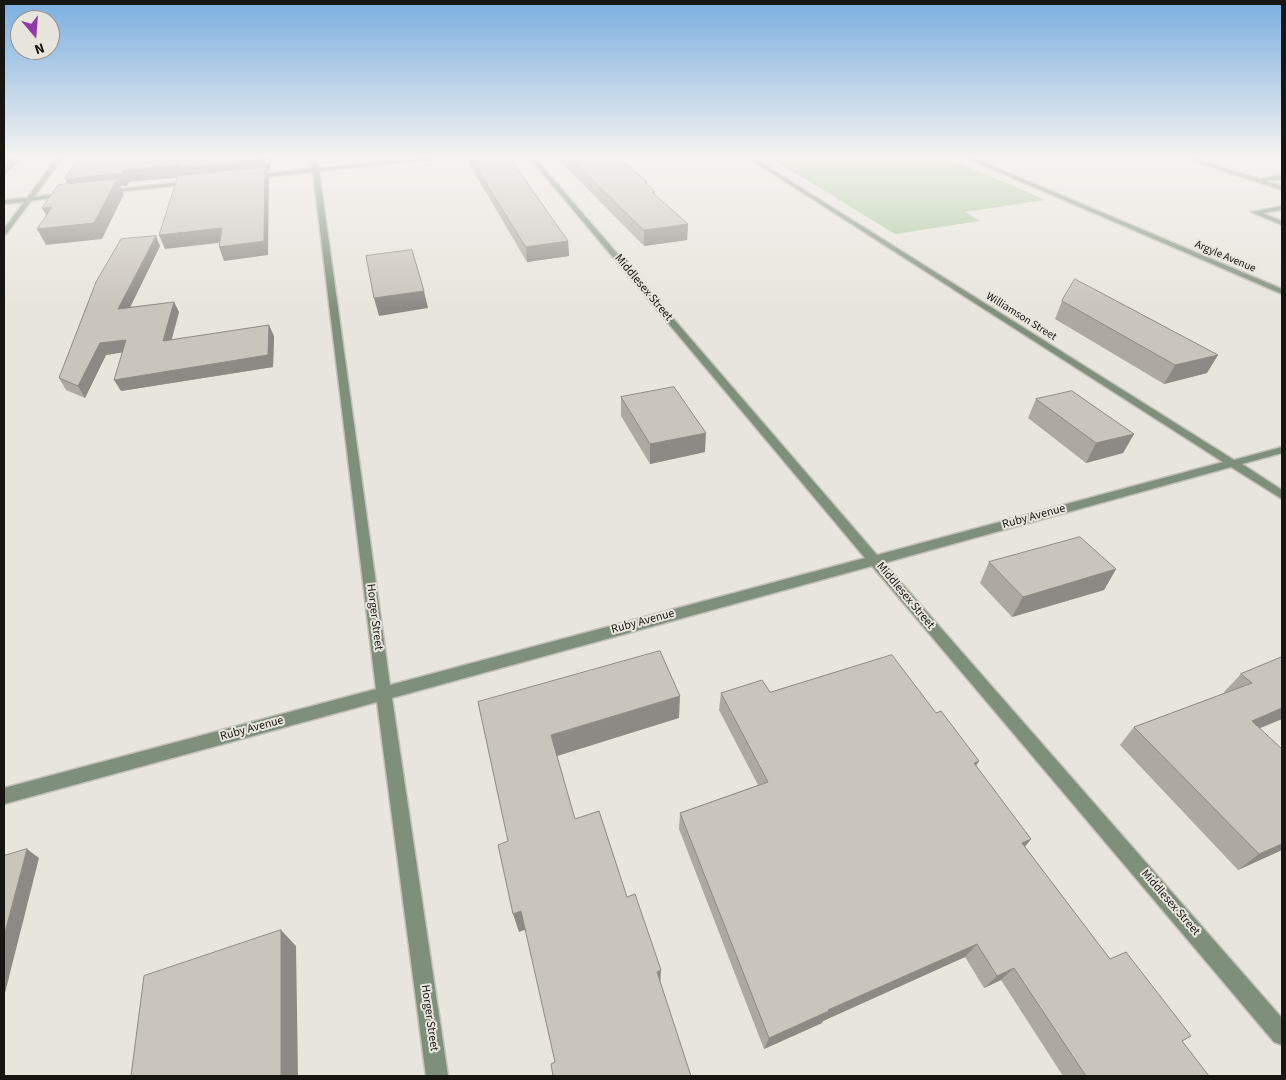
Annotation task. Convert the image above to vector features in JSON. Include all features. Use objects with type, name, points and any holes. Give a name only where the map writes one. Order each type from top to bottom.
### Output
[{"type":"street","points":[[4,233],[23,207]]},
{"type":"street","name":"Horger Street","points":[[321,207],[384,693],[437,1076]]},
{"type":"street","name":"Middlesex Street","points":[[574,207],[1282,1034]]},
{"type":"street","name":"Williamson Street","points":[[828,207],[1282,495]]},
{"type":"street","name":"Argyle Avenue","points":[[1085,207],[1282,292]]},
{"type":"street","points":[[1282,208],[1254,212],[1282,223]]},
{"type":"street","name":"Ruby Avenue","points":[[4,796],[640,622],[875,561],[1282,450]]},
{"type":"green space","points":[[851,207],[996,207],[965,212],[980,221],[895,234]]},
{"type":"building","points":[[52,207],[102,207],[94,223],[37,229]]},
{"type":"building","points":[[168,207],[264,207],[264,241],[219,247],[222,228],[159,235]]},
{"type":"building","points":[[501,207],[544,207],[568,241],[526,247]]},
{"type":"building","points":[[621,207],[669,207],[688,224],[644,230]]},
{"type":"building","points":[[156,236],[118,309],[174,302],[163,341],[269,325],[268,355],[114,380],[126,340],[100,343],[78,386],[59,378],[96,282],[121,239]]},
{"type":"building","points":[[412,250],[424,291],[374,298],[366,256]]},
{"type":"building","points":[[1075,279],[1218,355],[1175,365],[1062,301]]},
{"type":"building","points":[[674,387],[706,433],[650,444],[621,397]]},
{"type":"building","points":[[1072,391],[1134,434],[1096,443],[1036,399]]},
{"type":"building","points":[[1080,537],[1116,569],[1023,597],[989,562]]},
{"type":"building","points":[[660,651],[680,696],[551,735],[575,819],[599,811],[627,897],[635,894],[661,970],[657,972],[691,1076],[553,1076],[551,1064],[555,1062],[521,911],[513,914],[498,845],[508,841],[478,702]]},
{"type":"building","points":[[892,655],[936,713],[941,711],[979,761],[974,763],[1031,839],[1022,843],[1110,959],[1126,952],[1191,1036],[1182,1041],[1209,1076],[1086,1076],[1014,968],[997,976],[977,944],[769,1038],[680,813],[768,782],[721,693],[762,680],[770,692]]},
{"type":"building","points":[[1282,657],[1282,708],[1252,721],[1282,749],[1282,844],[1259,854],[1134,727],[1252,683],[1241,674]]},
{"type":"building","points":[[27,849],[4,936],[4,856]]},
{"type":"building","points":[[281,930],[281,1076],[131,1076],[144,976]]}]
